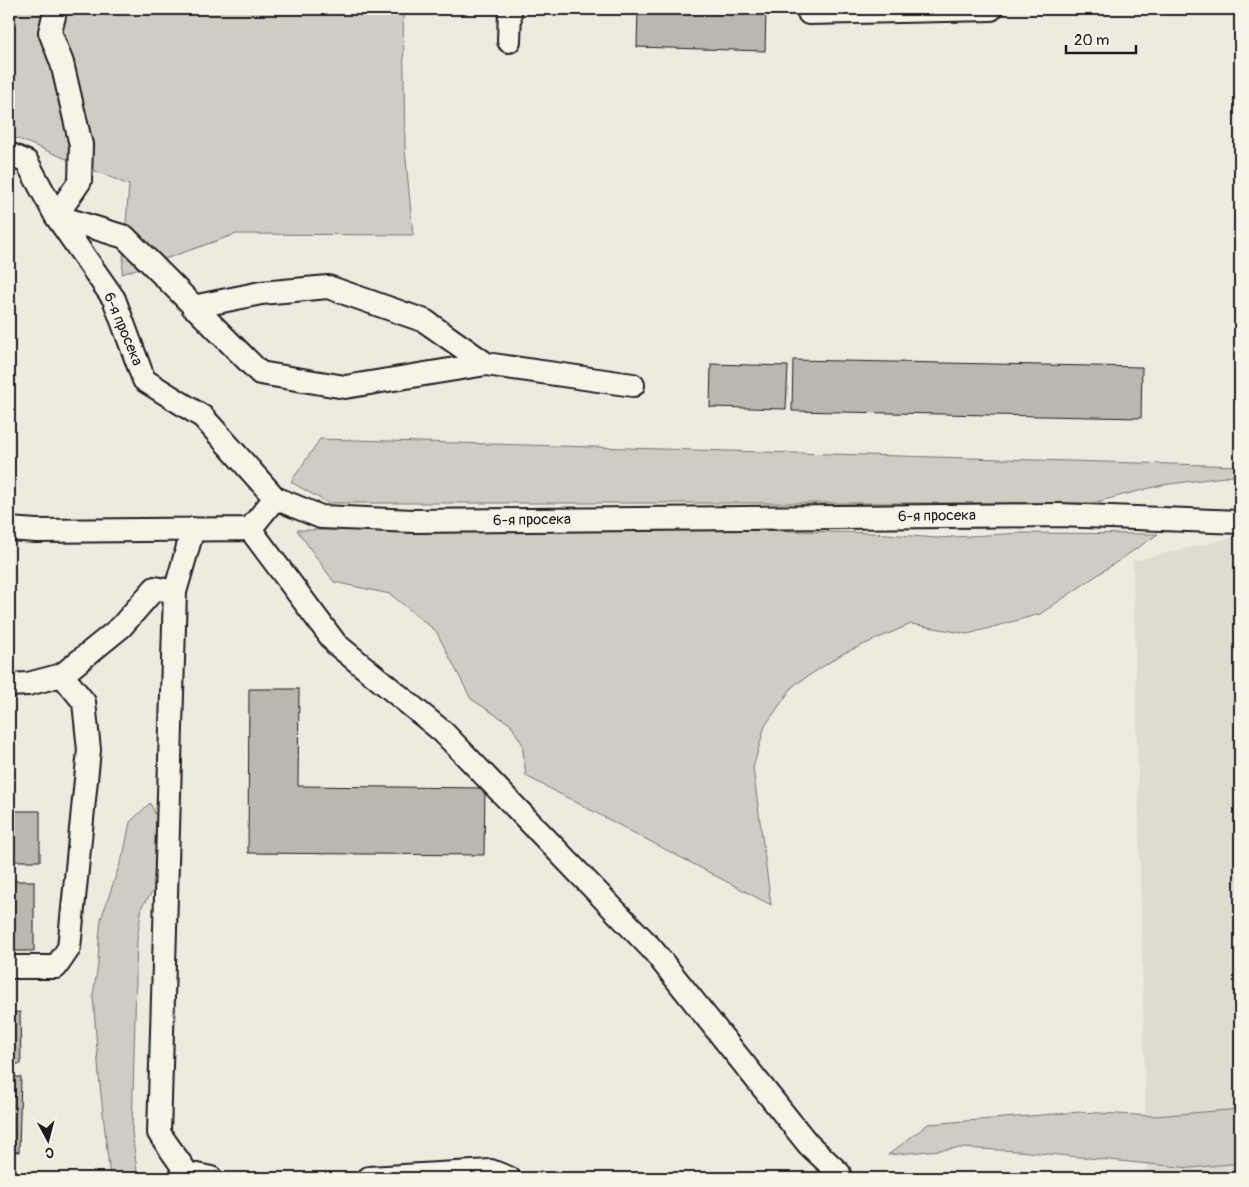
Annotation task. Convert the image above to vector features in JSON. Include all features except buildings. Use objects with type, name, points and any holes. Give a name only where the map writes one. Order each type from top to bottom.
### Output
[{"type":"street","points":[[509,41],[510,9]]},
{"type":"street","points":[[809,9],[809,13],[992,9]]},
{"type":"street","points":[[54,16],[50,32],[62,63],[81,146],[80,181],[56,216],[125,237],[260,373],[345,387],[486,364],[633,385]]},
{"type":"street","name":"6-я просека","points":[[9,154],[27,162],[56,216],[114,299],[144,380],[203,417],[275,498],[321,517],[414,521],[1058,515],[1240,522]]},
{"type":"street","points":[[193,307],[261,292],[328,288],[424,321],[486,364]]},
{"type":"street","points":[[250,529],[275,498]]},
{"type":"street","points":[[9,529],[36,531],[250,529]]},
{"type":"street","points":[[193,529],[175,592],[159,1133],[187,1173],[210,1178]]},
{"type":"street","points":[[250,529],[336,644],[443,732],[652,949],[808,1144],[839,1173],[840,1178]]},
{"type":"street","points":[[9,685],[28,684],[62,675],[121,627],[155,588],[175,592]]},
{"type":"street","points":[[9,968],[56,967],[69,948],[89,750],[84,702],[62,675]]},
{"type":"street","points":[[369,1178],[491,1171],[509,1178]]},
{"type":"shaded area","points":[[9,9],[403,9],[405,149],[413,235],[236,234],[122,274],[129,185],[9,135]]},
{"type":"shaded area","points":[[320,439],[1240,466],[1240,475],[1162,485],[1092,503],[328,503],[291,482]]},
{"type":"shaded area","points":[[714,529],[874,533],[937,538],[1022,533],[1158,534],[1040,614],[968,634],[911,624],[842,654],[793,686],[765,726],[753,768],[771,905],[526,776],[522,743],[510,724],[471,699],[436,631],[390,594],[334,582],[297,530]]},
{"type":"shaded area","points":[[1240,536],[1240,1178],[1147,1178],[1133,561]]},
{"type":"shaded area","points":[[150,803],[161,826],[158,885],[142,906],[137,940],[132,1132],[138,1178],[110,1178],[99,1076],[93,995],[98,965],[101,919],[124,852],[130,822]]},
{"type":"shaded area","points":[[1240,1109],[1240,1163],[1190,1168],[1018,1151],[960,1148],[888,1155],[928,1124],[1080,1112],[1155,1116]]}]
